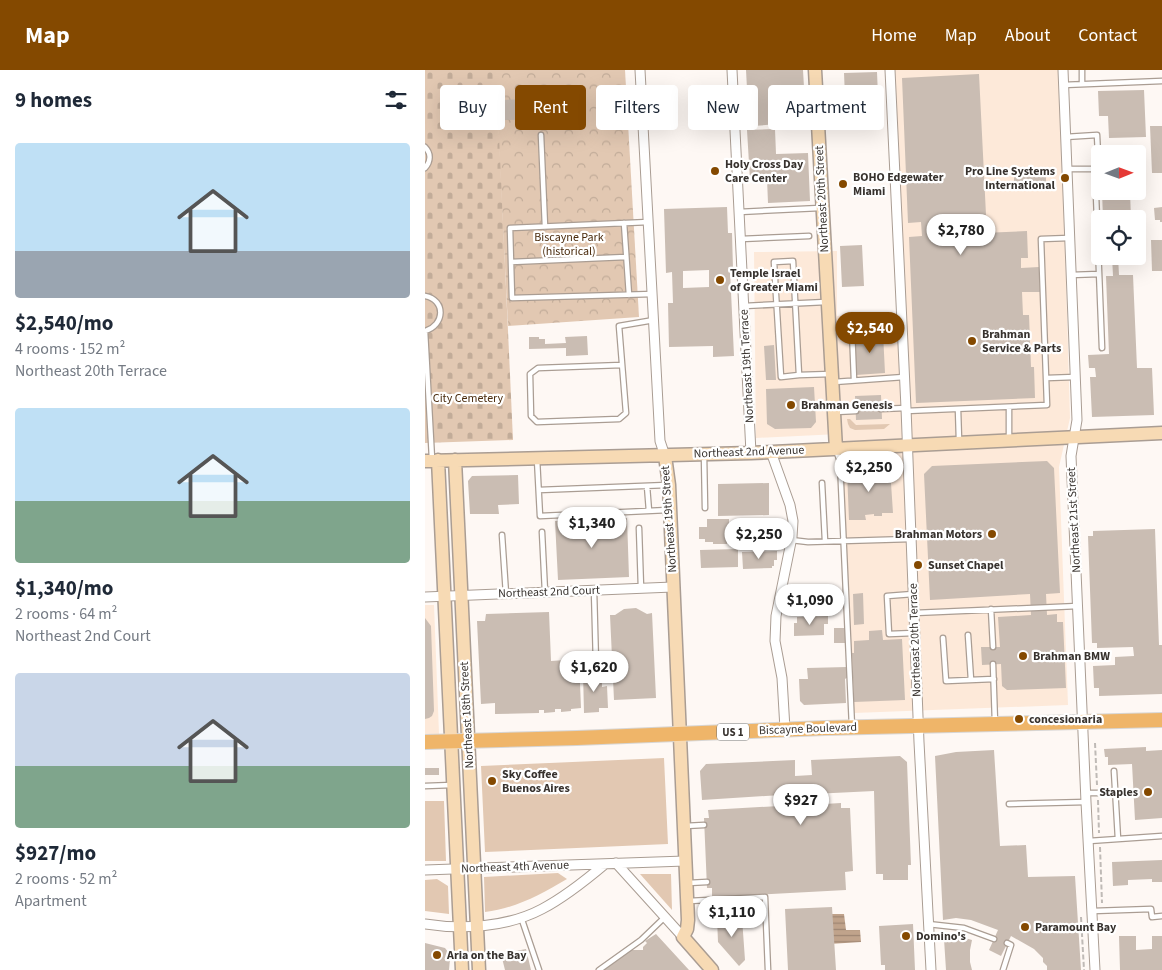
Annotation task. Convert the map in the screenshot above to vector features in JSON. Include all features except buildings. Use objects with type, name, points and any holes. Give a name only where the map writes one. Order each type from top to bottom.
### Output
[{"type":"main road","name":"Biscayne Boulevard","points":[[425,742],[852,727],[1162,720]]},
{"type":"street","name":"Northeast 19th Street","points":[[640,70],[660,441],[665,456],[669,485],[688,920],[687,929],[683,937]]},
{"type":"street","name":"Northeast 19th Terrace","points":[[732,70],[751,453]]},
{"type":"street","name":"Northeast 20th Street","points":[[815,70],[836,449]]},
{"type":"street","name":"Northeast 20th Terrace","points":[[890,70],[918,726],[931,970]]},
{"type":"street","name":"Northeast 21st Street","points":[[1063,70],[1077,420],[1071,456],[1095,970]]},
{"type":"street","name":"Northeast 2nd Avenue","points":[[432,460],[751,453],[1162,433]]},
{"type":"street","points":[[771,452],[790,505],[793,521],[775,629],[782,678],[785,730]]},
{"type":"street","name":"Northeast 18th Street","points":[[432,460],[445,596],[462,970]]},
{"type":"street","name":"Northeast 18th Street","points":[[455,460],[479,970]]},
{"type":"street","name":"Northeast 2nd Court","points":[[425,597],[673,587]]},
{"type":"street","name":"Northeast 4th Avenue","points":[[425,870],[685,861]]},
{"type":"street","points":[[616,863],[712,970]]},
{"type":"street","name":"Northeast 4th Avenue","points":[[425,924],[445,927],[477,926],[500,923],[521,917],[541,910],[560,899],[605,864]]},
{"type":"lane","points":[[1082,70],[1082,83]]},
{"type":"lane","points":[[1063,85],[1162,81]]},
{"type":"lane","points":[[541,135],[545,227]]},
{"type":"lane","points":[[1065,137],[1097,135],[1098,145]]},
{"type":"lane","points":[[425,147],[430,156],[425,168]]},
{"type":"lane","points":[[1067,169],[1095,169],[1103,348]]},
{"type":"lane","points":[[739,212],[823,208]]},
{"type":"lane","points":[[649,222],[510,228],[512,298],[653,294]]},
{"type":"lane","points":[[624,223],[629,295]]},
{"type":"lane","points":[[741,239],[809,236]]},
{"type":"lane","points":[[881,409],[958,409],[1047,405],[1041,239],[1070,238]]},
{"type":"lane","points":[[511,262],[627,257]]},
{"type":"lane","points":[[799,375],[793,261],[775,262],[781,377],[799,375],[855,380],[875,376],[904,377]]},
{"type":"lane","points":[[1071,275],[1099,274]]},
{"type":"lane","points":[[425,296],[438,304],[441,315],[435,326],[425,331],[432,460]]},
{"type":"lane","points":[[744,306],[828,302]]},
{"type":"lane","points":[[622,365],[538,368],[530,374],[531,416],[537,422],[619,419],[626,413],[619,326],[654,320]]},
{"type":"lane","points":[[855,380],[852,330],[857,322],[869,320],[873,323],[873,332]]},
{"type":"lane","points":[[1047,378],[1075,377]]},
{"type":"lane","points":[[1009,407],[1009,440]]},
{"type":"lane","points":[[958,409],[959,443]]},
{"type":"lane","points":[[834,412],[856,410]]},
{"type":"lane","points":[[836,449],[839,462],[852,727]]},
{"type":"lane","points":[[705,454],[705,508]]},
{"type":"lane","points":[[537,458],[540,516],[669,510]]},
{"type":"lane","points":[[822,483],[825,541]]},
{"type":"lane","points":[[539,490],[669,485]]},
{"type":"lane","points":[[647,486],[649,511]]},
{"type":"lane","points":[[639,528],[641,588]]},
{"type":"lane","points":[[542,532],[545,592]]},
{"type":"lane","points":[[502,535],[506,594]]},
{"type":"lane","points":[[791,540],[808,542],[911,539]]},
{"type":"lane","points":[[594,590],[596,664]]},
{"type":"lane","points":[[913,594],[887,596],[889,634],[915,633]]},
{"type":"lane","points":[[914,613],[1078,606]]},
{"type":"lane","points":[[991,609],[993,647]]},
{"type":"lane","points":[[968,635],[971,680]]},
{"type":"lane","points":[[943,638],[946,681],[994,679]]},
{"type":"lane","points":[[993,664],[995,724]]},
{"type":"lane","points":[[1114,771],[1118,839]]},
{"type":"lane","points":[[425,786],[453,786]]},
{"type":"lane","points":[[1009,804],[1086,798],[1098,793],[1115,792]]},
{"type":"lane","points":[[684,826],[704,824]]},
{"type":"lane","points":[[1089,841],[1162,836]]},
{"type":"lane","points":[[686,883],[707,882]]},
{"type":"lane","points":[[687,901],[765,897],[768,970]]},
{"type":"lane","points":[[1092,911],[1151,909],[1152,917],[1162,916]]},
{"type":"lane","points":[[521,917],[539,970]]},
{"type":"lane","points":[[599,970],[641,940],[665,917]]},
{"type":"lane","points":[[928,924],[964,928],[994,939]]},
{"type":"lane","points":[[1003,970],[1011,945],[1007,943]]},
{"type":"path","points":[[1095,743],[1103,911]]},
{"type":"shaded area","points":[[895,70],[1060,70],[1070,418],[1059,467],[1068,705],[854,713],[839,434],[756,438],[754,252],[837,251],[837,316],[906,313]]},
{"type":"shaded area","points":[[425,605],[434,605],[439,734],[425,734]]},
{"type":"shaded area","points":[[827,914],[844,914],[846,930],[860,930],[861,942],[829,944]]},
{"type":"green space","name":"City Cemetery","points":[[425,70],[496,70],[497,85],[440,85],[440,130],[499,130],[513,440],[425,443]]},
{"type":"green space","name":"Biscayne Park (historical)","points":[[495,70],[625,70],[626,85],[596,85],[596,130],[628,130],[639,317],[508,326],[498,130],[505,130],[505,85],[496,85]]},
{"type":"green space","points":[[847,419],[850,419],[856,425],[890,424],[884,429],[855,430],[850,428]]},
{"type":"green space","points":[[664,758],[668,844],[485,852],[481,766]]},
{"type":"green space","points":[[425,801],[444,801],[446,861],[425,861]]},
{"type":"green space","points":[[558,873],[567,879],[527,900],[485,912],[484,877]]},
{"type":"green space","points":[[640,874],[671,874],[672,910]]},
{"type":"green space","points":[[437,879],[448,886],[449,914],[425,911],[425,880]]},
{"type":"place","name":"Holy Cross Day Care Center","points":[[715,171]]},
{"type":"place","name":"Pro Line Systems International","points":[[1065,178]]},
{"type":"place","name":"BOHO Edgewater Miami","points":[[843,184]]},
{"type":"place","name":"Temple Israel of Greater Miami","points":[[720,280]]},
{"type":"place","name":"Brahman Service & Parts","points":[[972,341]]},
{"type":"place","name":"Brahman Genesis","points":[[791,405]]},
{"type":"place","name":"Brahman Motors","points":[[992,534]]},
{"type":"place","name":"Sunset Chapel","points":[[918,565]]},
{"type":"place","name":"Brahman BMW","points":[[1023,656]]},
{"type":"place","name":"concesionaria","points":[[1019,719]]},
{"type":"place","name":"Sky Coffee Buenos Aires","points":[[492,781]]},
{"type":"place","name":"Staples","points":[[1148,792]]},
{"type":"place","name":"Paramount Bay","points":[[1025,927]]},
{"type":"place","name":"Domino's","points":[[906,936]]},
{"type":"place","name":"Aria on the Bay","points":[[437,955]]}]
